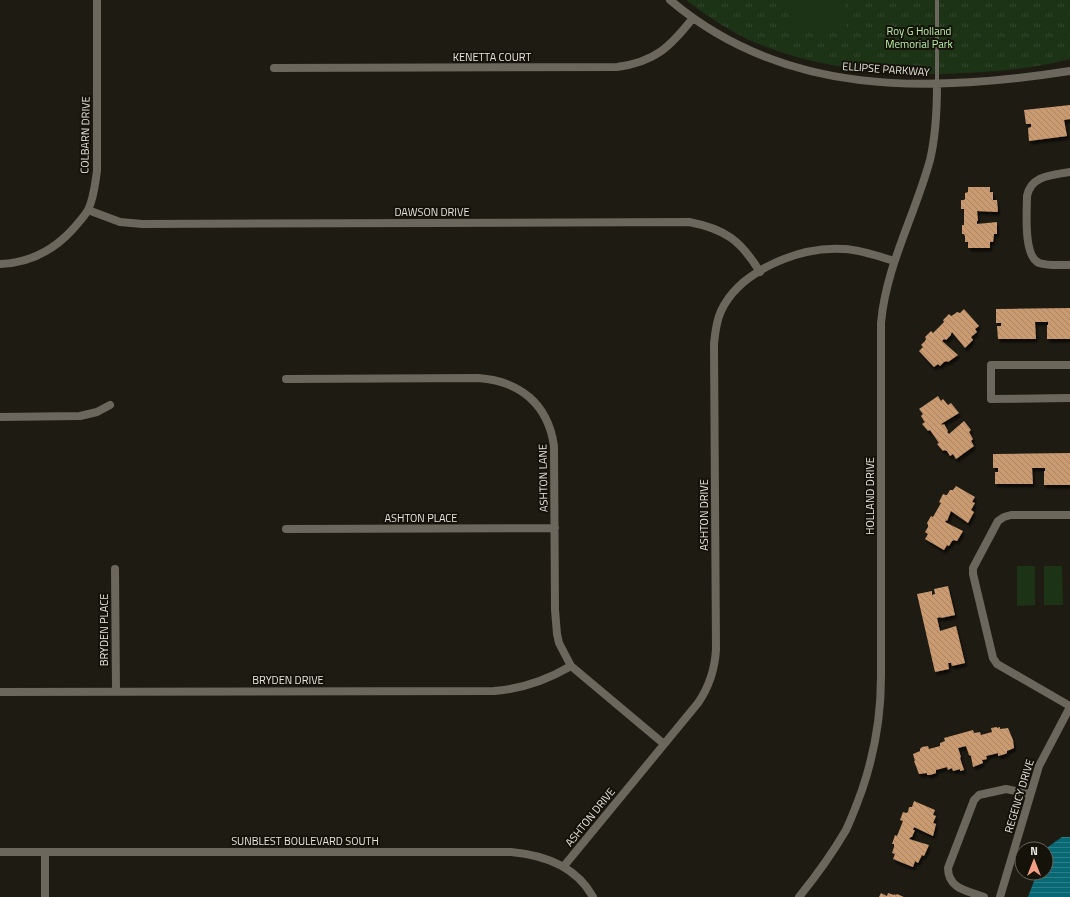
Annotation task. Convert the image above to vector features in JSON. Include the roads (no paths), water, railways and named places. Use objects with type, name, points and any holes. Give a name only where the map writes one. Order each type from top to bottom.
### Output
[{"type":"street","name":"COLBARN DRIVE","points":[[0,264],[29,259],[51,249],[70,233],[88,210],[94,190],[97,171],[97,0]]},
{"type":"street","name":"ELLIPSE PARKWAY","points":[[670,0],[693,18],[737,44],[773,60],[801,69],[843,78],[869,81],[937,84],[982,82],[1070,71]]},
{"type":"street","name":"KENETTA COURT","points":[[274,68],[622,66],[646,60],[660,53],[673,42],[693,18]]},
{"type":"street","name":"HOLLAND DRIVE","points":[[799,897],[822,868],[846,828],[857,804],[866,777],[879,724],[881,677],[881,323],[885,295],[894,261],[930,160],[935,132],[937,84]]},
{"type":"street","points":[[1070,172],[1039,179],[1029,188],[1027,196],[1028,246],[1030,254],[1038,262],[1044,264],[1070,265]]},
{"type":"street","name":"DAWSON DRIVE","points":[[88,210],[120,222],[142,224],[689,222],[706,226],[731,238],[746,250],[760,272]]},
{"type":"street","name":"ASHTON DRIVE","points":[[564,866],[703,696],[710,680],[714,663],[716,632],[714,353],[716,327],[722,309],[732,293],[743,282],[794,256],[825,249],[844,249],[859,250],[894,261]]},
{"type":"street","points":[[1070,365],[991,365],[991,399],[1070,398]]},
{"type":"street","name":"ASHTON LANE","points":[[286,379],[478,378],[495,380],[514,386],[529,396],[539,407],[545,417],[552,433],[555,454],[555,623],[559,643],[571,666],[664,744]]},
{"type":"street","points":[[0,417],[80,416],[97,412],[110,405]]},
{"type":"street","points":[[1070,515],[1011,515],[1004,517],[998,521],[973,568],[973,574],[993,658],[997,664],[1070,706]]},
{"type":"street","name":"ASHTON PLACE","points":[[286,529],[555,528]]},
{"type":"street","name":"BRYDEN PLACE","points":[[115,569],[116,691]]},
{"type":"street","name":"BRYDEN DRIVE","points":[[0,692],[501,691],[526,686],[559,673],[571,666]]},
{"type":"street","name":"REGENCY DRIVE","points":[[1000,897],[1039,766],[1070,706]]},
{"type":"street","points":[[984,897],[956,886],[951,882],[948,876],[948,868],[974,800],[979,795],[1006,789],[1030,794]]},
{"type":"street","name":"SUNBLEST BOULEVARD SOUTH","points":[[0,852],[491,851],[529,853],[552,860],[564,866],[580,879],[593,897]]},
{"type":"street","points":[[45,852],[45,897]]},
{"type":"lane","points":[[937,0],[937,84]]},
{"type":"water","points":[[1062,837],[1070,837],[1070,897],[1028,897],[1034,881],[1054,881],[1054,843]]},
{"type":"park label","name":"Roy G Holland Memorial Park","points":[[919,37]]}]
